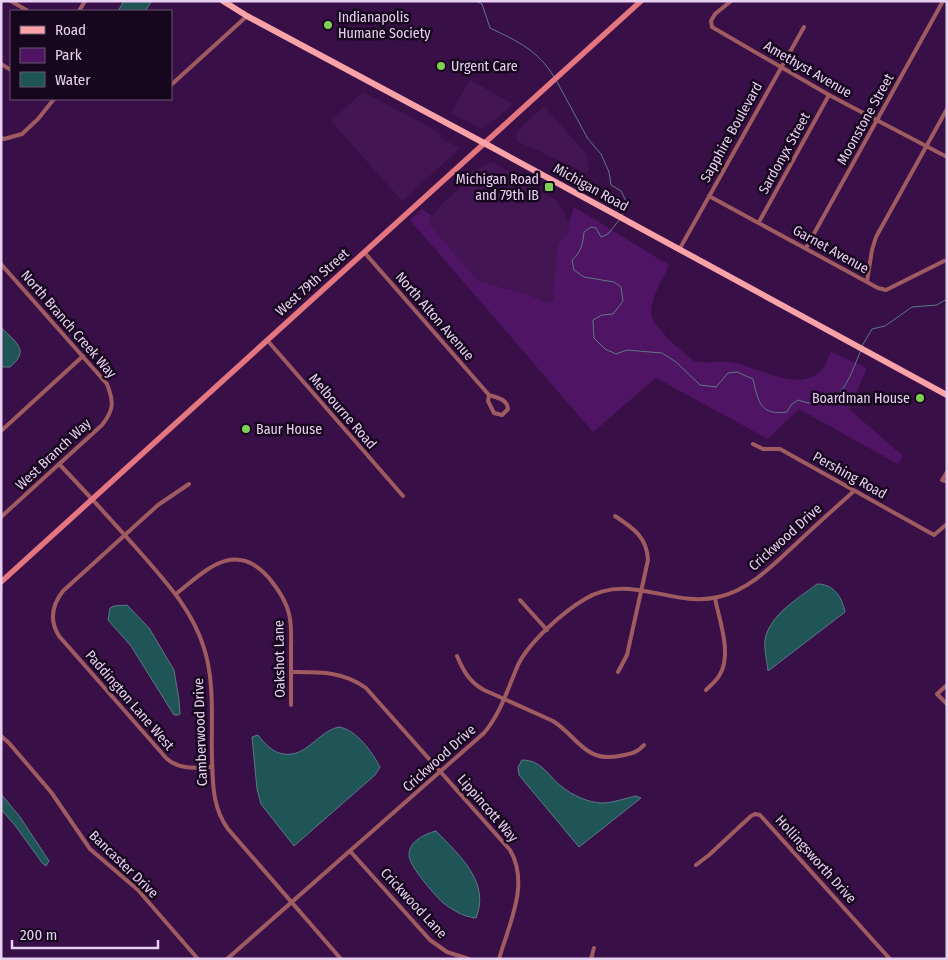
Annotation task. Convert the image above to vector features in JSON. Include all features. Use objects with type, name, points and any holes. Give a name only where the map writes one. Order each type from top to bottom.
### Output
[{"type":"main road","name":"Michigan Road","points":[[223,1],[247,16],[484,142],[947,395]]},
{"type":"main road","name":"West 79th Street","points":[[1,582],[641,1]]},
{"type":"street","points":[[11,1],[26,10]]},
{"type":"street","name":"Amethyst Avenue","points":[[731,1],[715,14],[710,21],[712,26],[829,95],[947,157]]},
{"type":"street","name":"Moonstone Street","points":[[806,248],[945,2]]},
{"type":"street","points":[[172,84],[247,16]]},
{"type":"street","name":"Sapphire Boulevard","points":[[679,250],[804,27]]},
{"type":"street","name":"Sardonyx Street","points":[[758,222],[829,95]]},
{"type":"street","points":[[1,138],[4,139],[22,134],[38,119],[53,100]]},
{"type":"street","points":[[867,281],[876,236],[947,109]]},
{"type":"street","name":"Garnet Avenue","points":[[709,196],[878,288],[886,290],[944,261]]},
{"type":"street","name":"North Alton Avenue","points":[[364,252],[489,395],[502,399],[506,403],[508,409],[502,416],[494,413],[488,401],[489,395]]},
{"type":"street","name":"North Branch Creek Way","points":[[1,264],[107,384],[113,402]]},
{"type":"street","name":"Melbourne Road","points":[[266,340],[403,496]]},
{"type":"street","points":[[1,431],[83,356]]},
{"type":"street","name":"West Branch Way","points":[[1,517],[102,425],[109,415],[113,402]]},
{"type":"street","name":"Pershing Road","points":[[753,444],[763,449],[780,449],[934,535],[947,524]]},
{"type":"street","name":"Camberwood Drive","points":[[60,464],[176,594],[195,624],[206,656],[211,689],[212,767],[216,808],[223,822],[340,959]]},
{"type":"street","points":[[945,481],[947,472]]},
{"type":"street","points":[[125,535],[158,505],[190,484]]},
{"type":"street","name":"Crickwood Drive","points":[[227,959],[487,729],[497,714],[525,654],[547,630],[579,603],[590,596],[611,589],[627,588],[682,599],[715,598],[739,590],[760,576],[854,491]]},
{"type":"street","points":[[615,516],[633,528],[645,544],[648,560],[627,656],[618,672]]},
{"type":"street","name":"Paddington Lane West","points":[[125,535],[63,591],[55,602],[52,615],[54,626],[59,636],[166,758],[176,765],[185,768],[212,767]]},
{"type":"street","name":"Oakshot Lane","points":[[176,594],[203,572],[217,564],[235,559],[245,560],[258,566],[276,586],[288,608],[291,628],[291,705]]},
{"type":"street","points":[[706,690],[719,676],[725,661],[725,647],[715,598]]},
{"type":"street","points":[[520,600],[547,630]]},
{"type":"street","points":[[457,656],[464,672],[474,683],[484,690],[553,720],[564,728],[583,749],[598,756],[614,757],[631,754],[638,751],[644,745]]},
{"type":"street","name":"Lippincott Way","points":[[291,672],[331,673],[347,677],[361,684],[376,698],[506,844],[517,864],[519,891],[499,959]]},
{"type":"street","points":[[947,685],[937,694],[947,704]]},
{"type":"street","name":"Bancaster Drive","points":[[1,736],[10,743],[51,792],[90,849],[138,890],[198,959]]},
{"type":"street","name":"Hollingsworth Drive","points":[[696,865],[751,816],[755,814],[760,815],[890,959]]},
{"type":"street","name":"Crickwood Lane","points":[[350,851],[430,940],[447,952],[469,959]]},
{"type":"street","points":[[591,959],[594,948]]},
{"type":"shaded area","points":[[470,80],[513,104],[483,129],[451,113]]},
{"type":"shaded area","points":[[363,92],[426,125],[442,135],[440,138],[460,148],[402,201],[331,121]]},
{"type":"shaded area","points":[[544,106],[587,155],[589,171],[584,172],[517,141],[516,132]]},
{"type":"shaded area","points":[[491,162],[512,173],[516,180],[556,199],[569,222],[569,232],[560,242],[553,300],[549,303],[523,293],[478,281],[428,222],[440,206],[467,181],[464,175]]},
{"type":"green space","points":[[574,207],[669,265],[654,298],[651,311],[652,318],[658,328],[671,341],[695,361],[729,362],[793,380],[804,379],[820,372],[831,352],[867,368],[849,409],[903,456],[898,464],[799,409],[768,439],[656,378],[593,432],[410,220],[422,209],[432,216],[428,222],[478,281],[523,293],[549,303],[553,300],[557,248],[569,232],[569,222]]},
{"type":"water","points":[[124,1],[152,1],[146,10],[119,10]]},
{"type":"water","points":[[1,327],[15,341],[20,350],[20,355],[10,367],[1,367]]},
{"type":"water","points":[[817,584],[828,586],[836,592],[842,601],[845,612],[768,671],[765,640],[772,623],[794,601]]},
{"type":"water","points":[[127,605],[149,628],[174,670],[179,700],[180,714],[178,715],[174,715],[131,646],[108,620],[110,608]]},
{"type":"water","points":[[339,727],[352,732],[358,737],[380,767],[375,775],[294,846],[261,804],[257,789],[252,737],[258,735],[275,751],[291,754],[299,752],[325,733]]},
{"type":"water","points":[[522,760],[540,766],[562,787],[586,800],[602,803],[636,796],[641,798],[579,847],[519,775],[518,767]]},
{"type":"water","points":[[1,794],[20,817],[49,861],[46,866],[1,809]]},
{"type":"water","points":[[436,831],[462,859],[476,881],[479,892],[479,905],[476,918],[458,913],[442,902],[422,880],[410,860],[410,850],[415,842],[423,836]]},
{"type":"waterway","points":[[476,1],[482,4],[490,28],[518,42],[534,53],[554,77]]},
{"type":"waterway","points":[[556,80],[588,139],[601,154],[609,172],[611,185],[621,191],[628,205],[622,215]]},
{"type":"waterway","points":[[620,219],[608,234],[601,237],[596,228],[591,227],[584,232],[581,248],[572,260],[574,270],[584,277],[614,282],[621,287],[623,301],[613,314],[602,315],[593,320],[594,338],[605,349],[616,354],[627,350],[662,353],[676,362],[700,385],[716,387],[728,373],[737,372],[753,379],[762,405],[771,412],[778,413],[787,412],[791,405],[798,400],[823,403],[833,399],[846,383],[861,350]]},
{"type":"waterway","points":[[862,346],[872,329],[885,326],[912,307],[937,305],[947,299]]},
{"type":"place","name":"Indianapolis Humane Society","points":[[328,25]]},
{"type":"place","name":"Urgent Care","points":[[441,66]]},
{"type":"place","name":"Michigan Road and 79th IB","points":[[549,187]]},
{"type":"place","name":"Boardman House","points":[[920,398]]},
{"type":"place","name":"Baur House","points":[[246,429]]}]
